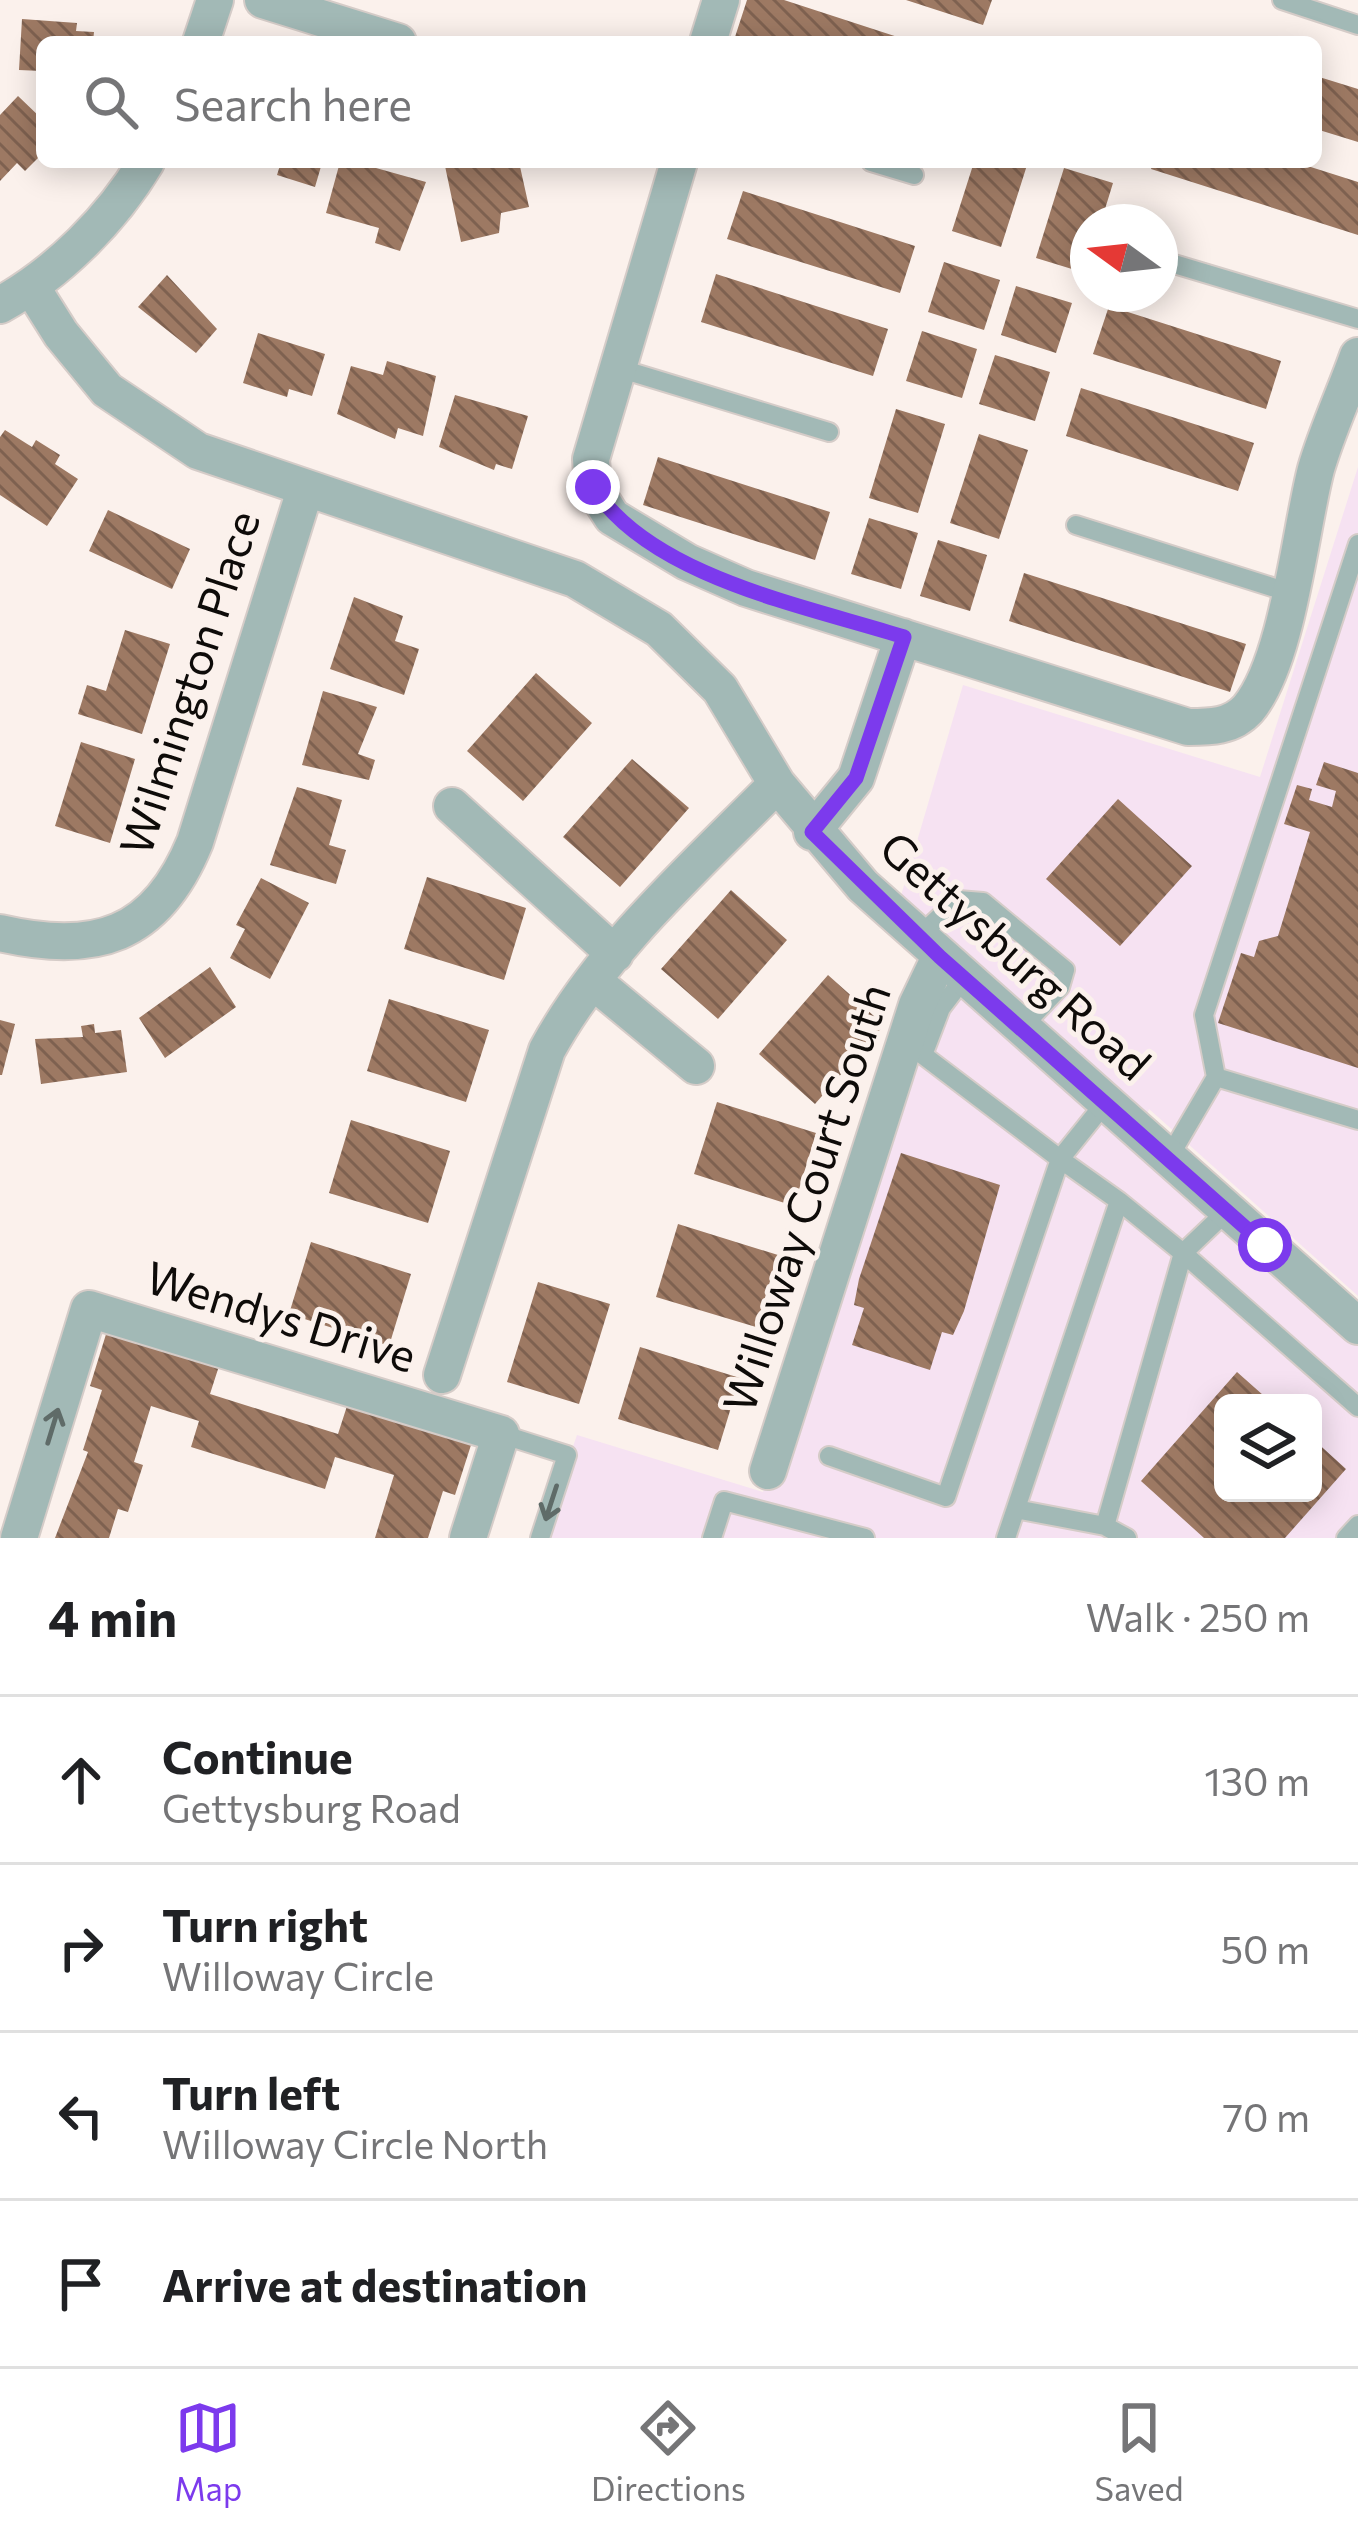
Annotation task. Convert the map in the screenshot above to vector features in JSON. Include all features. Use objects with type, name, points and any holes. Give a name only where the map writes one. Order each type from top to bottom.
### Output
[{"type":"street","points":[[203,36],[215,0]]},
{"type":"street","points":[[263,0],[379,36]]},
{"type":"street","points":[[710,36],[721,0]]},
{"type":"street","points":[[16,297],[95,229],[141,168]]},
{"type":"street","points":[[677,168],[591,459],[593,487],[612,517],[641,538],[746,588],[1188,727],[1217,728],[1245,713],[1261,689],[1291,592],[1316,470],[1358,356]]},
{"type":"street","name":"Gettysburg Road","points":[[16,297],[136,414],[198,452],[504,552],[598,590],[659,629],[720,689],[812,832],[941,957],[1358,1327]]},
{"type":"street","name":"Wilmington Place","points":[[0,933],[68,945],[99,940],[141,920],[183,872],[305,490]]},
{"type":"street","points":[[812,832],[856,778],[904,637]]},
{"type":"street","points":[[442,1375],[547,1050],[604,967],[777,784]]},
{"type":"street","points":[[452,806],[696,1066]]},
{"type":"street","name":"Willoway Court South","points":[[768,1471],[917,1005],[941,957]]},
{"type":"street","name":"Wendys Drive","points":[[19,1538],[89,1309],[501,1434]]},
{"type":"street","points":[[468,1538],[501,1434]]},
{"type":"lane","points":[[1282,0],[1358,26]]},
{"type":"lane","points":[[889,168],[914,176]]},
{"type":"lane","points":[[1178,265],[1358,320]]},
{"type":"lane","points":[[618,368],[829,432]]},
{"type":"lane","points":[[1076,525],[1291,592]]},
{"type":"lane","points":[[1168,1159],[1216,1077],[1204,1015],[1358,544]]},
{"type":"lane","points":[[1021,1028],[1060,987],[1064,970],[983,902],[958,900],[941,957],[941,1008],[923,1055],[1119,1201],[1358,1407]]},
{"type":"lane","points":[[1216,1077],[1358,1120]]},
{"type":"lane","points":[[829,1456],[946,1497],[1060,1159],[1105,1103]]},
{"type":"lane","points":[[1006,1538],[1119,1201]]},
{"type":"lane","points":[[1105,1526],[1183,1253],[1227,1211]]},
{"type":"lane","points":[[501,1434],[566,1454],[540,1538]]},
{"type":"lane","points":[[712,1538],[724,1501],[865,1538]]},
{"type":"lane","points":[[1016,1509],[1105,1526],[1127,1538]]},
{"type":"lane","points":[[1346,1538],[1358,1525]]},
{"type":"shaded area","points":[[1358,467],[1358,1296],[1149,1109],[1140,1134],[1358,1326],[1358,1538],[541,1538],[577,1435],[763,1492],[940,957],[895,916],[963,685],[1260,777]]},
{"type":"building","points":[[747,0],[784,0],[895,36],[735,36]]},
{"type":"building","points":[[906,0],[992,0],[983,25]]},
{"type":"building","points":[[22,19],[77,23],[76,31],[94,32],[94,36],[36,36],[36,71],[19,70]]},
{"type":"building","points":[[1322,78],[1358,89],[1358,142],[1322,131]]},
{"type":"building","points":[[18,96],[36,113],[36,160],[25,171],[17,163],[0,181],[0,115]]},
{"type":"building","points":[[279,168],[321,168],[315,187],[277,175]]},
{"type":"building","points":[[338,168],[376,168],[426,182],[400,251],[375,243],[379,228],[326,213]]},
{"type":"building","points":[[445,168],[520,168],[529,207],[501,213],[499,233],[461,242]]},
{"type":"building","points":[[972,168],[1026,168],[1001,247],[952,231]]},
{"type":"building","points":[[1064,168],[1113,183],[1107,204],[1070,204],[1070,268],[1036,258]]},
{"type":"building","points":[[1314,168],[1358,182],[1358,235],[1151,169]]},
{"type":"building","points":[[743,191],[915,246],[900,293],[727,239]]},
{"type":"building","points":[[944,262],[1000,280],[984,330],[928,312]]},
{"type":"building","points":[[716,274],[888,329],[873,376],[701,322]]},
{"type":"building","points":[[167,275],[217,329],[196,353],[138,307]]},
{"type":"building","points":[[1016,286],[1070,302],[1056,353],[1001,335]]},
{"type":"building","points":[[1107,312],[1128,312],[1281,361],[1266,409],[1093,354]]},
{"type":"building","points":[[922,331],[977,349],[962,398],[906,381]]},
{"type":"building","points":[[258,333],[325,354],[312,396],[289,389],[287,397],[243,383]]},
{"type":"building","points":[[995,355],[1050,372],[1035,421],[979,404]]},
{"type":"building","points":[[387,361],[436,376],[423,436],[398,428],[395,439],[337,414],[351,366],[383,375]]},
{"type":"building","points":[[1081,388],[1254,443],[1238,491],[1066,436]]},
{"type":"building","points":[[455,395],[528,416],[512,469],[496,464],[494,470],[439,447]]},
{"type":"building","points":[[896,409],[945,424],[918,513],[869,498]]},
{"type":"building","points":[[5,430],[32,447],[36,440],[60,455],[55,464],[78,479],[47,526],[0,495],[0,437]]},
{"type":"building","points":[[979,434],[1028,450],[999,539],[950,523]]},
{"type":"building","points":[[658,457],[830,512],[815,560],[643,505]]},
{"type":"building","points":[[108,510],[190,549],[172,589],[89,551]]},
{"type":"building","points":[[869,518],[918,533],[901,589],[851,574]]},
{"type":"building","points":[[938,540],[987,555],[970,611],[920,596]]},
{"type":"building","points":[[1024,573],[1246,644],[1230,692],[1009,621]]},
{"type":"building","points":[[354,597],[403,616],[395,641],[419,649],[404,695],[330,669]]},
{"type":"building","points":[[125,630],[170,644],[142,734],[78,714],[87,685],[106,691]]},
{"type":"building","points":[[536,673],[592,723],[523,801],[467,751]]},
{"type":"building","points":[[323,691],[377,707],[358,754],[375,760],[369,780],[302,765]]},
{"type":"building","points":[[81,742],[135,759],[110,843],[55,826]]},
{"type":"building","points":[[632,759],[689,808],[620,887],[563,837]]},
{"type":"building","points":[[1324,762],[1358,773],[1358,1068],[1218,1023],[1241,953],[1254,957],[1259,941],[1278,936],[1310,832],[1284,824],[1297,785],[1312,789],[1309,800],[1332,807],[1336,791],[1316,785]]},
{"type":"building","points":[[297,787],[342,800],[329,845],[346,850],[336,884],[270,865]]},
{"type":"building","points":[[1118,799],[1192,866],[1120,946],[1046,879]]},
{"type":"building","points":[[427,877],[526,908],[504,980],[404,949]]},
{"type":"building","points":[[261,878],[309,903],[270,979],[230,958],[245,929],[236,925]]},
{"type":"building","points":[[731,890],[787,940],[718,1019],[661,969]]},
{"type":"building","points":[[210,967],[236,1007],[165,1058],[139,1018]]},
{"type":"building","points":[[828,975],[884,1025],[815,1104],[759,1054]]},
{"type":"building","points":[[389,999],[489,1030],[466,1102],[367,1071]]},
{"type":"building","points":[[0,1020],[15,1024],[2,1075],[0,1075]]},
{"type":"building","points":[[94,1024],[95,1033],[121,1030],[127,1072],[41,1084],[35,1039],[83,1037],[81,1026]]},
{"type":"building","points":[[717,1102],[816,1133],[794,1206],[694,1174]]},
{"type":"building","points":[[351,1120],[450,1151],[428,1223],[329,1193]]},
{"type":"building","points":[[901,1153],[1000,1185],[964,1311],[953,1335],[942,1332],[930,1370],[852,1345],[864,1308],[854,1305],[859,1279]]},
{"type":"building","points":[[678,1224],[778,1255],[756,1327],[656,1297]]},
{"type":"building","points":[[311,1242],[411,1274],[389,1346],[289,1314]]},
{"type":"building","points":[[538,1282],[610,1304],[579,1404],[507,1382]]},
{"type":"building","points":[[107,1331],[219,1366],[210,1394],[338,1434],[347,1406],[471,1445],[455,1495],[443,1491],[428,1538],[375,1538],[394,1475],[335,1457],[325,1489],[191,1447],[199,1421],[151,1406],[134,1462],[143,1465],[128,1512],[118,1509],[109,1538],[55,1538],[88,1452],[83,1450],[102,1390],[90,1386]]},
{"type":"building","points":[[640,1347],[740,1378],[718,1450],[618,1419]]},
{"type":"building","points":[[1237,1372],[1262,1394],[1218,1394]]},
{"type":"building","points":[[1214,1398],[1214,1502],[1317,1502],[1285,1538],[1204,1538],[1141,1481]]},
{"type":"building","points":[[1322,1447],[1346,1469],[1322,1496]]},
{"type":"route","points":[[593,487],[612,517],[687,562],[746,588],[904,637],[856,778],[812,832],[940,957],[1265,1245]]}]
